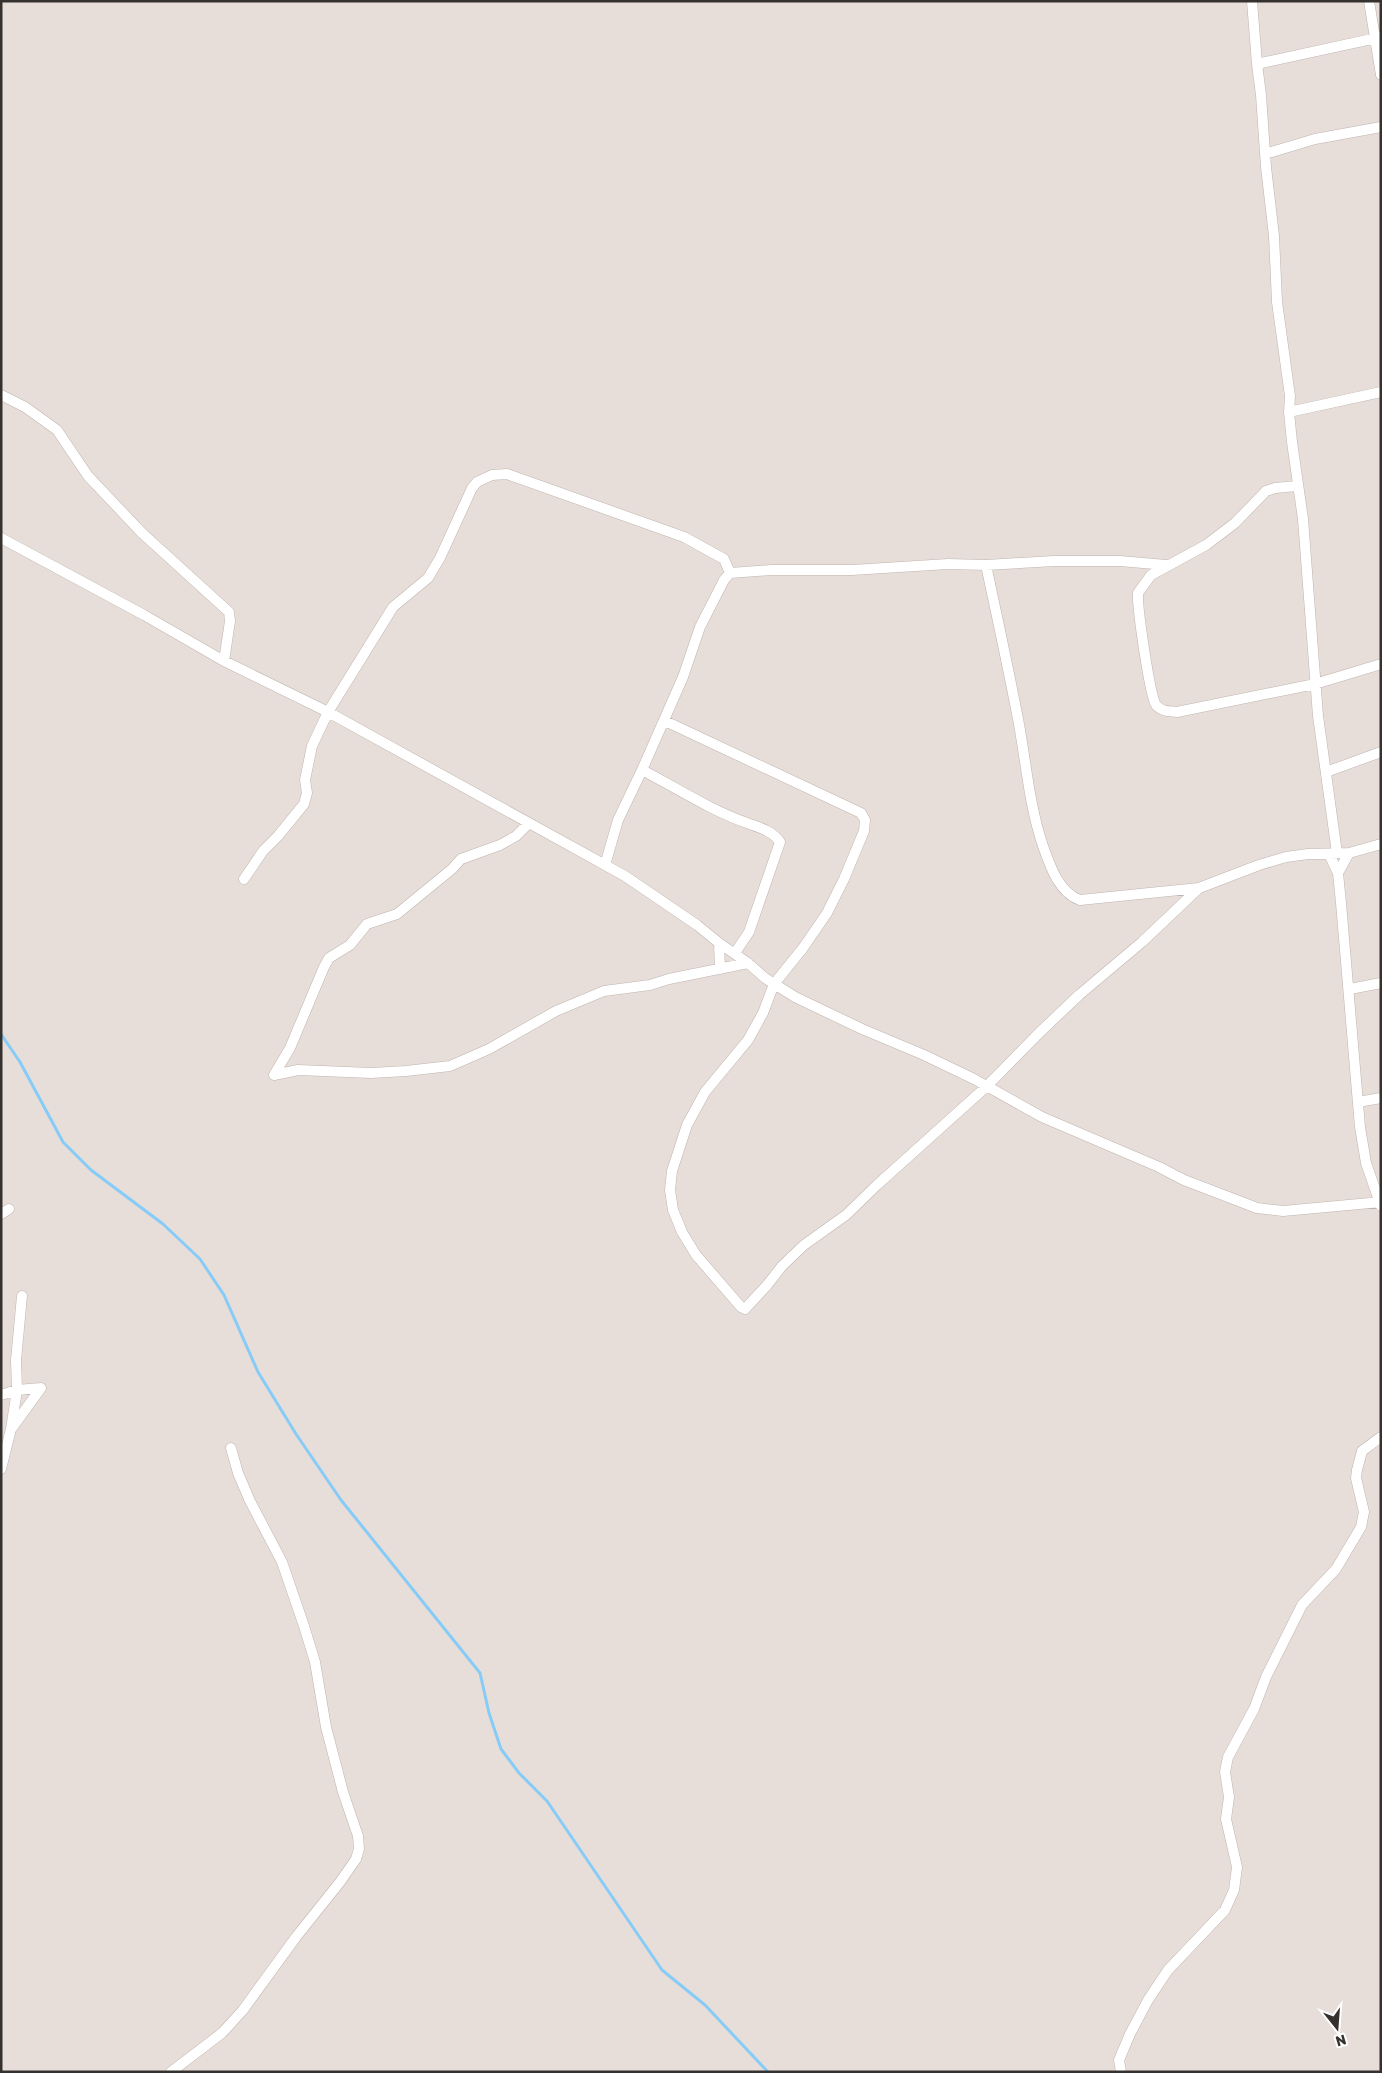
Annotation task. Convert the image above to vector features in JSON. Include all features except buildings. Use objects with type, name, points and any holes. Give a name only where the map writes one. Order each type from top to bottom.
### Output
[{"type":"street","points":[[1,538],[144,615],[224,661],[328,712],[605,865],[667,904],[774,984],[795,997],[862,1030],[924,1055],[974,1079],[1042,1117],[1143,1160],[1184,1180],[1257,1208],[1282,1211],[1380,1204],[1366,1163],[1358,1102],[1350,989],[1315,684],[1304,519],[1297,486],[1289,412],[1290,396],[1277,302],[1274,243],[1261,95],[1256,64],[1252,1]]},
{"type":"street","points":[[1369,1],[1378,38],[1381,75]]},
{"type":"street","points":[[1256,64],[1378,38]]},
{"type":"street","points":[[1265,154],[1315,139],[1381,127]]},
{"type":"street","points":[[1289,412],[1381,392]]},
{"type":"street","points":[[1,395],[25,407],[57,430],[95,483],[142,533],[229,612],[230,621],[224,661]]},
{"type":"street","points":[[244,879],[263,851],[304,804],[307,793],[305,780],[309,755],[328,712],[392,608],[428,578],[440,558],[472,488],[477,482],[492,475],[507,474],[523,479],[684,537],[724,559],[730,573]]},
{"type":"street","points":[[1297,486],[1275,488],[1266,491],[1235,523],[1206,545],[1166,565],[1151,575],[1138,593],[1146,657],[1155,703],[1162,710],[1177,712],[1315,684],[1381,664]]},
{"type":"street","points":[[605,865],[618,820],[665,721],[683,677],[700,627],[724,580],[730,573],[770,570],[852,570],[948,564],[986,565],[1120,561],[1166,565]]},
{"type":"street","points":[[986,565],[1016,710],[1036,820],[1044,846],[1061,885],[1071,897],[1080,900],[1199,888],[1259,864],[1286,857],[1308,854],[1349,854],[1381,844]]},
{"type":"street","points":[[665,721],[861,813],[865,820],[861,839],[827,912],[803,948],[774,984],[756,1026],[705,1092],[687,1125],[672,1171],[670,1190],[673,1210],[682,1232],[696,1254],[741,1307],[748,1307],[782,1266],[804,1245],[846,1216],[877,1185],[986,1087],[1079,995],[1142,942],[1199,888]]},
{"type":"street","points":[[1326,772],[1381,752]]},
{"type":"street","points":[[642,770],[728,816],[765,830],[775,836],[780,842],[749,932],[735,953]]},
{"type":"street","points":[[529,823],[516,836],[500,845],[461,859],[452,869],[398,914],[367,924],[350,945],[329,958],[290,1048],[274,1075],[298,1070],[371,1073],[450,1066],[489,1049],[556,1011],[604,991],[650,985],[669,979],[748,963]]},
{"type":"street","points":[[1338,874],[1349,854]]},
{"type":"street","points":[[719,944],[720,969]]},
{"type":"street","points":[[1350,989],[1381,983]]},
{"type":"street","points":[[1358,1102],[1381,1098]]},
{"type":"street","points":[[1,1470],[11,1429],[17,1390],[16,1360],[22,1296]]},
{"type":"street","points":[[1,1395],[17,1390],[41,1388],[11,1429]]},
{"type":"street","points":[[1121,2072],[1120,2060],[1130,2034],[1148,2000],[1168,1970],[1225,1910],[1234,1890],[1237,1867],[1226,1819],[1229,1798],[1225,1772],[1228,1757],[1254,1709],[1266,1677],[1302,1605],[1311,1594],[1327,1581],[1361,1527],[1364,1512],[1356,1478],[1357,1470],[1362,1452],[1381,1437]]},
{"type":"street","points":[[171,2072],[222,2033],[243,2010],[296,1937],[340,1882],[360,1849],[358,1836],[343,1792],[326,1727],[315,1662],[304,1626],[282,1562],[250,1501],[238,1473],[231,1448]]},
{"type":"waterway","points":[[1,1034],[20,1062],[63,1142],[91,1170],[163,1224],[200,1259],[224,1295],[258,1372],[296,1434],[341,1500],[480,1673],[489,1713],[501,1749],[519,1773],[547,1801],[662,1970],[705,2005],[768,2072]]}]
